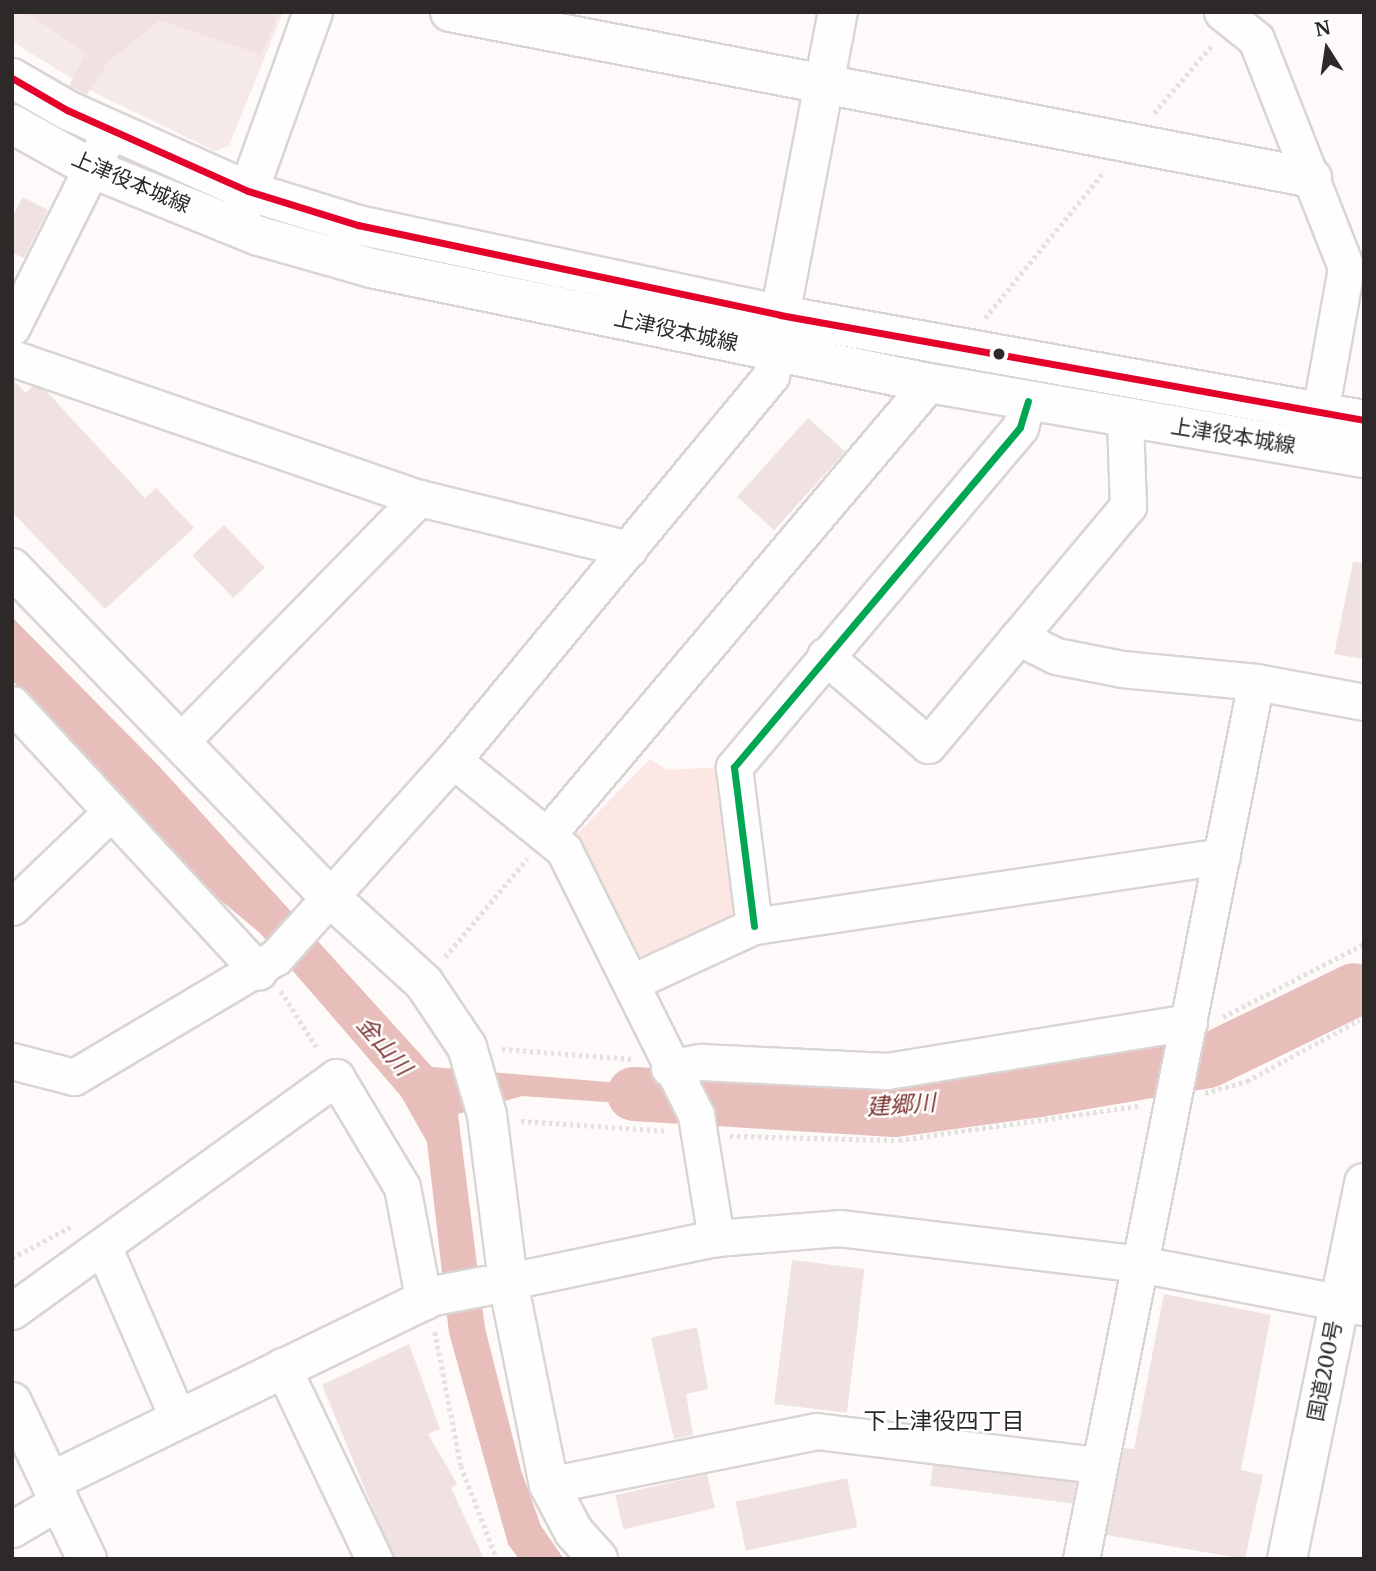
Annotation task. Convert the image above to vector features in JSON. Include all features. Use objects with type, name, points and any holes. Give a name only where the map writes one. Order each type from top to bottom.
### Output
[{"type":"main road","points":[[236,227],[313,12]]},
{"type":"main road","points":[[450,12],[826,89],[1312,178]]},
{"type":"main road","points":[[780,315],[826,89],[838,12]]},
{"type":"main road","name":"上津役本城線","points":[[12,78],[110,131],[248,191],[358,225],[554,271],[780,315],[1364,420]]},
{"type":"main road","name":"上津役本城線","points":[[12,124],[93,169],[236,227],[371,268],[929,383],[1125,419],[1364,458]]},
{"type":"main road","points":[[12,568],[182,740],[324,908],[424,983],[469,1052],[488,1120],[497,1284],[549,1485],[574,1532],[598,1559]]},
{"type":"main road","name":"国道200号","points":[[1287,1559],[1351,1305],[1364,1183]]},
{"type":"main road","points":[[55,1491],[177,1416],[429,1299],[497,1284]]},
{"type":"main road","points":[[12,1402],[87,1559]]},
{"type":"street","points":[[1222,12],[1256,39],[1346,268],[1320,412]]},
{"type":"street","points":[[12,327],[110,131]]},
{"type":"street","points":[[12,1060],[74,1077],[267,965],[324,908],[453,760],[771,375],[780,353],[780,315]]},
{"type":"street","points":[[12,358],[419,498],[629,549]]},
{"type":"street","points":[[548,834],[929,383]]},
{"type":"street","points":[[754,926],[734,767],[1020,427],[1028,401]]},
{"type":"street","points":[[825,656],[928,745],[1128,506],[1125,419]]},
{"type":"street","points":[[182,740],[419,498]]},
{"type":"street","points":[[1018,637],[1056,656],[1122,669],[1256,682],[1364,702]]},
{"type":"street","points":[[1081,1559],[1256,682]]},
{"type":"street","points":[[12,704],[111,812],[267,965]]},
{"type":"street","points":[[453,760],[548,834],[564,850],[632,982],[670,1070],[699,1125],[716,1238]]},
{"type":"street","points":[[12,906],[111,812]]},
{"type":"street","points":[[632,982],[754,926],[1222,856]]},
{"type":"street","points":[[670,1070],[701,1062],[887,1071],[1186,1030]]},
{"type":"street","points":[[12,1311],[336,1077],[402,1187],[429,1299]]},
{"type":"street","points":[[497,1284],[716,1238],[839,1228],[1140,1264],[1351,1305]]},
{"type":"street","points":[[103,1246],[177,1416]]},
{"type":"street","points":[[282,1367],[374,1559]]},
{"type":"street","points":[[549,1485],[816,1431],[1098,1465]]},
{"type":"street","points":[[12,1530],[55,1491]]},
{"type":"path","points":[[979,325],[1023,271]]},
{"type":"path","points":[[424,983],[548,834]]},
{"type":"path","points":[[1186,1030],[1212,1022],[1364,944]]},
{"type":"path","points":[[267,965],[318,1049]]},
{"type":"path","points":[[488,1120],[699,1125],[899,1140],[1247,1081],[1359,1020]]},
{"type":"path","points":[[469,1052],[670,1070]]},
{"type":"path","points":[[429,1299],[461,1466],[497,1559]]},
{"type":"shaded area","points":[[12,12],[283,12],[229,146],[215,151],[99,95],[24,49],[12,40]]},
{"type":"shaded area","points":[[650,759],[667,770],[722,767],[740,902],[732,917],[634,959],[576,835]]},
{"type":"water","name":"金山川","points":[[12,617],[158,765],[432,1067],[665,1087],[674,1107],[522,1096],[458,1114],[485,1328],[521,1470],[541,1526],[564,1559],[519,1559],[508,1544],[449,1333],[427,1142],[401,1096],[260,933],[205,887],[12,680]]},
{"type":"building","points":[[26,12],[279,12],[261,55],[160,20],[107,63],[87,95],[69,86],[86,53]]},
{"type":"building","points":[[23,197],[48,210],[24,258],[12,253],[12,217]]},
{"type":"building","points":[[12,379],[26,393],[33,386],[46,391],[145,498],[156,488],[194,528],[105,609],[12,512]]},
{"type":"building","points":[[808,418],[845,451],[774,530],[737,497]]},
{"type":"building","points":[[224,525],[265,567],[233,598],[192,556]]},
{"type":"building","points":[[1353,562],[1364,563],[1364,659],[1334,654]]},
{"type":"building","points":[[792,1260],[864,1269],[847,1413],[774,1404]]},
{"type":"building","points":[[1164,1294],[1271,1315],[1241,1470],[1263,1475],[1245,1559],[1106,1535],[1124,1448],[1134,1449]]},
{"type":"building","points":[[697,1327],[708,1389],[686,1394],[693,1435],[674,1439],[651,1338]]},
{"type":"building","points":[[409,1344],[440,1429],[428,1434],[457,1484],[451,1488],[484,1559],[394,1559],[322,1385]]},
{"type":"building","points":[[933,1465],[1076,1483],[1073,1503],[930,1486]]},
{"type":"building","points":[[707,1474],[715,1508],[623,1529],[615,1495]]},
{"type":"building","points":[[847,1478],[857,1527],[746,1551],[735,1502]]},
{"type":"waterway","name":"建郷川","points":[[634,1094],[895,1110],[1040,1090],[1208,1061],[1354,990]]},
{"type":"transit line","points":[[12,78],[67,110],[248,191],[358,225],[780,315],[1364,420]]},
{"type":"transit line","points":[[754,926],[734,767],[1020,427],[1028,401]]},
{"type":"district","name":"下上津役四丁目","points":[[944,1421]]}]
